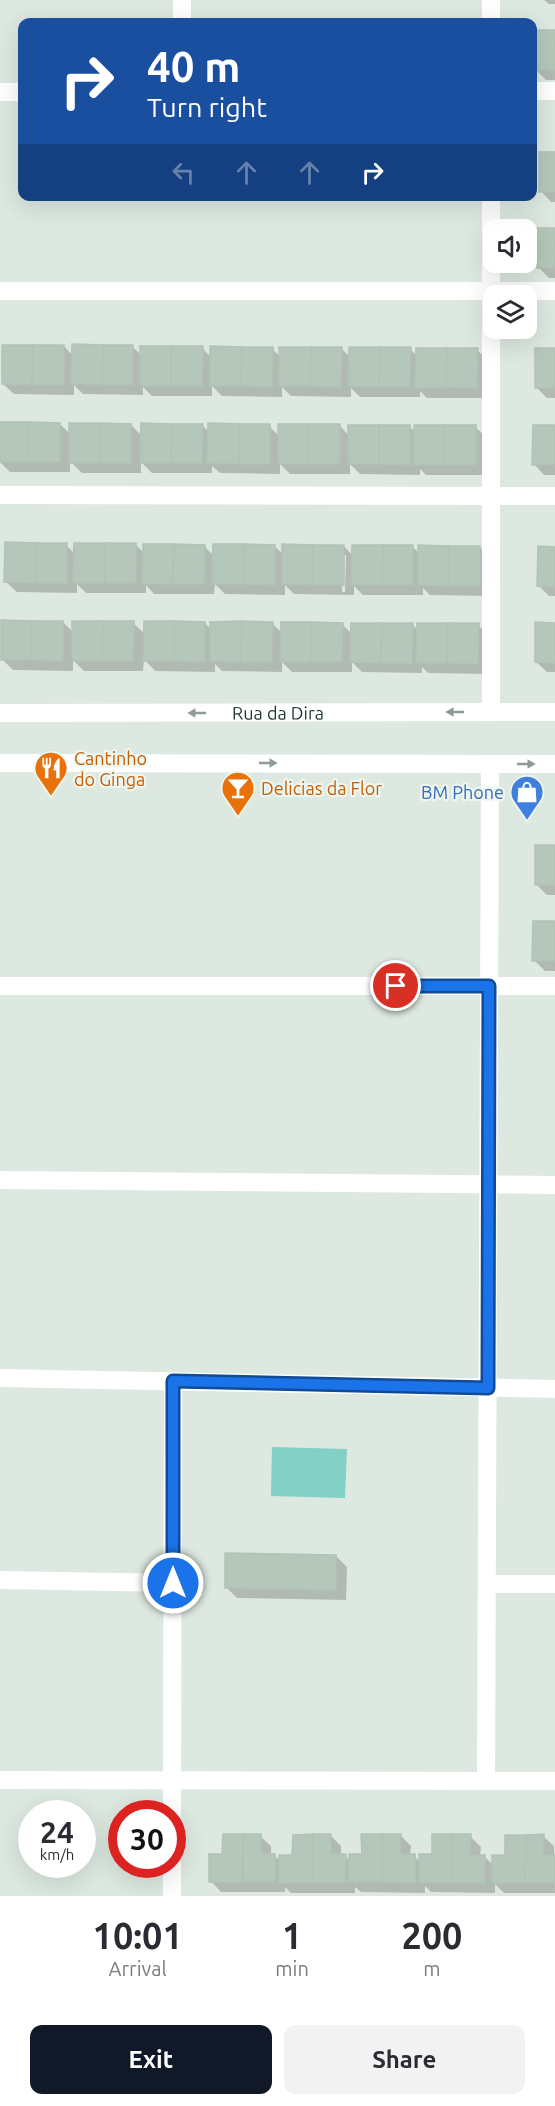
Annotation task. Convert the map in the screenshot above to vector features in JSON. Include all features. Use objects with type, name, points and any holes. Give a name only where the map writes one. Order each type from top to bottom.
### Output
[{"type":"street","points":[[182,0],[182,18]]},
{"type":"street","points":[[491,0],[491,18]]},
{"type":"street","points":[[537,91],[555,92]]},
{"type":"street","points":[[0,92],[18,92]]},
{"type":"street","points":[[491,201],[491,285]]},
{"type":"street","points":[[0,291],[483,291]]},
{"type":"street","points":[[537,291],[555,291]]},
{"type":"street","points":[[491,339],[491,712]]},
{"type":"street","points":[[0,495],[555,496]]},
{"type":"street","name":"Rua da Dira","points":[[0,712],[555,712]]},
{"type":"street","points":[[0,763],[555,764]]},
{"type":"street","points":[[486,1781],[490,764]]},
{"type":"street","points":[[0,986],[555,986]]},
{"type":"street","points":[[0,1180],[555,1185]]},
{"type":"street","points":[[0,1378],[555,1389]]},
{"type":"street","points":[[172,1800],[173,1381]]},
{"type":"street","points":[[0,1580],[173,1583]]},
{"type":"street","points":[[487,1584],[555,1584]]},
{"type":"street","points":[[0,1780],[555,1781]]},
{"type":"street","points":[[172,1878],[172,1896]]},
{"type":"water","points":[[272,1447],[347,1449],[345,1498],[271,1496]]},
{"type":"building","points":[[537,30],[555,30],[555,70],[537,70]]},
{"type":"building","points":[[539,152],[555,152],[555,192],[539,192]]},
{"type":"building","points":[[537,228],[555,228],[555,268],[537,268]]},
{"type":"building","points":[[72,344],[103,345],[102,385],[71,384]]},
{"type":"building","points":[[2,345],[33,345],[32,385],[2,384]]},
{"type":"building","points":[[33,345],[64,345],[64,385],[32,385]]},
{"type":"building","points":[[103,345],[133,345],[133,385],[102,385]]},
{"type":"building","points":[[140,346],[171,346],[171,386],[140,386]]},
{"type":"building","points":[[171,346],[203,346],[202,386],[171,386]]},
{"type":"building","points":[[210,346],[242,347],[241,386],[210,386]]},
{"type":"building","points":[[242,347],[273,347],[272,387],[241,386]]},
{"type":"building","points":[[279,347],[311,347],[310,386],[279,386]]},
{"type":"building","points":[[311,347],[342,347],[341,387],[310,386]]},
{"type":"building","points":[[349,347],[380,347],[379,387],[348,386]]},
{"type":"building","points":[[380,347],[411,347],[410,387],[379,387]]},
{"type":"building","points":[[416,348],[447,348],[446,387],[415,388]]},
{"type":"building","points":[[447,348],[478,348],[477,388],[446,387]]},
{"type":"building","points":[[535,348],[555,348],[555,388],[535,388]]},
{"type":"building","points":[[0,422],[29,422],[29,462],[0,462]]},
{"type":"building","points":[[29,422],[60,423],[60,462],[29,462]]},
{"type":"building","points":[[69,423],[100,423],[100,463],[69,463]]},
{"type":"building","points":[[100,423],[131,424],[131,463],[100,463]]},
{"type":"building","points":[[141,423],[172,424],[171,463],[140,463]]},
{"type":"building","points":[[208,423],[239,424],[239,464],[207,463]]},
{"type":"building","points":[[172,424],[203,424],[202,463],[171,463]]},
{"type":"building","points":[[239,424],[270,424],[270,464],[239,464]]},
{"type":"building","points":[[278,424],[309,424],[309,464],[278,464]]},
{"type":"building","points":[[309,424],[340,424],[340,464],[309,464]]},
{"type":"building","points":[[348,425],[379,425],[379,464],[348,464]]},
{"type":"building","points":[[379,425],[410,425],[410,465],[379,464]]},
{"type":"building","points":[[414,425],[445,425],[445,465],[414,465]]},
{"type":"building","points":[[445,425],[476,425],[476,465],[445,465]]},
{"type":"building","points":[[533,425],[555,425],[555,464],[532,465]]},
{"type":"building","points":[[5,542],[36,543],[36,583],[4,582]]},
{"type":"building","points":[[36,543],[67,543],[67,583],[36,583]]},
{"type":"building","points":[[74,543],[105,543],[105,583],[73,583]]},
{"type":"building","points":[[105,543],[136,543],[136,583],[105,583]]},
{"type":"building","points":[[143,544],[174,544],[173,584],[142,584]]},
{"type":"building","points":[[174,544],[205,545],[204,584],[173,584]]},
{"type":"building","points":[[213,544],[244,544],[244,584],[212,584]]},
{"type":"building","points":[[244,544],[275,545],[275,585],[244,584]]},
{"type":"building","points":[[282,544],[313,545],[313,585],[282,584]]},
{"type":"building","points":[[313,545],[344,545],[344,585],[313,585]]},
{"type":"building","points":[[352,545],[383,545],[382,585],[351,585]]},
{"type":"building","points":[[383,545],[413,545],[413,585],[382,585]]},
{"type":"building","points":[[418,545],[449,546],[449,586],[418,585]]},
{"type":"building","points":[[449,546],[480,546],[480,586],[449,586]]},
{"type":"building","points":[[538,546],[555,547],[555,587],[537,586]]},
{"type":"building","points":[[1,620],[32,621],[32,660],[1,660]]},
{"type":"building","points":[[32,621],[63,621],[63,661],[32,660]]},
{"type":"building","points":[[72,621],[103,621],[102,661],[72,661]]},
{"type":"building","points":[[103,621],[134,621],[133,661],[102,661]]},
{"type":"building","points":[[144,621],[174,621],[174,661],[143,661]]},
{"type":"building","points":[[174,621],[205,622],[205,662],[174,661]]},
{"type":"building","points":[[242,621],[241,662],[210,661],[210,622]]},
{"type":"building","points":[[242,621],[273,622],[272,662],[241,662]]},
{"type":"building","points":[[281,622],[312,622],[311,662],[280,662]]},
{"type":"building","points":[[312,622],[343,623],[342,662],[311,662]]},
{"type":"building","points":[[535,622],[555,623],[555,663],[535,662]]},
{"type":"building","points":[[351,623],[382,623],[381,663],[350,662]]},
{"type":"building","points":[[382,623],[413,623],[412,663],[381,663]]},
{"type":"building","points":[[417,623],[448,623],[447,663],[416,663]]},
{"type":"building","points":[[448,623],[479,623],[478,664],[447,663]]},
{"type":"building","points":[[535,845],[555,845],[555,885],[535,885]]},
{"type":"building","points":[[533,921],[555,921],[555,961],[532,961]]},
{"type":"building","points":[[225,1553],[336,1555],[336,1590],[225,1588]]},
{"type":"building","points":[[223,1834],[243,1834],[242,1883],[209,1882],[209,1854],[222,1854]]},
{"type":"building","points":[[243,1834],[261,1834],[261,1854],[275,1854],[275,1882],[243,1882]]},
{"type":"building","points":[[313,1834],[313,1883],[279,1883],[279,1855],[292,1855],[293,1835]]},
{"type":"building","points":[[313,1834],[331,1834],[331,1854],[346,1854],[345,1883],[313,1883]]},
{"type":"building","points":[[361,1834],[382,1834],[382,1882],[348,1882],[349,1854],[362,1854]]},
{"type":"building","points":[[382,1834],[401,1834],[400,1854],[415,1854],[415,1883],[382,1882]]},
{"type":"building","points":[[432,1834],[453,1834],[452,1883],[419,1882],[419,1854],[432,1854]]},
{"type":"building","points":[[453,1834],[471,1834],[470,1855],[485,1855],[485,1883],[452,1883]]},
{"type":"building","points":[[544,1834],[543,1855],[555,1855],[555,1883],[525,1883],[526,1835]]},
{"type":"building","points":[[505,1835],[526,1835],[525,1883],[492,1883],[492,1855],[505,1855]]},
{"type":"place","name":"Cantinho do Ginga","points":[[51,797]]},
{"type":"place","name":"Delicias da Flor","points":[[238,817]]},
{"type":"place","name":"BM Phone","points":[[527,821]]},
{"type":"route","points":[[173,1583],[173,1381],[488,1388],[489,986],[396,986]]}]
